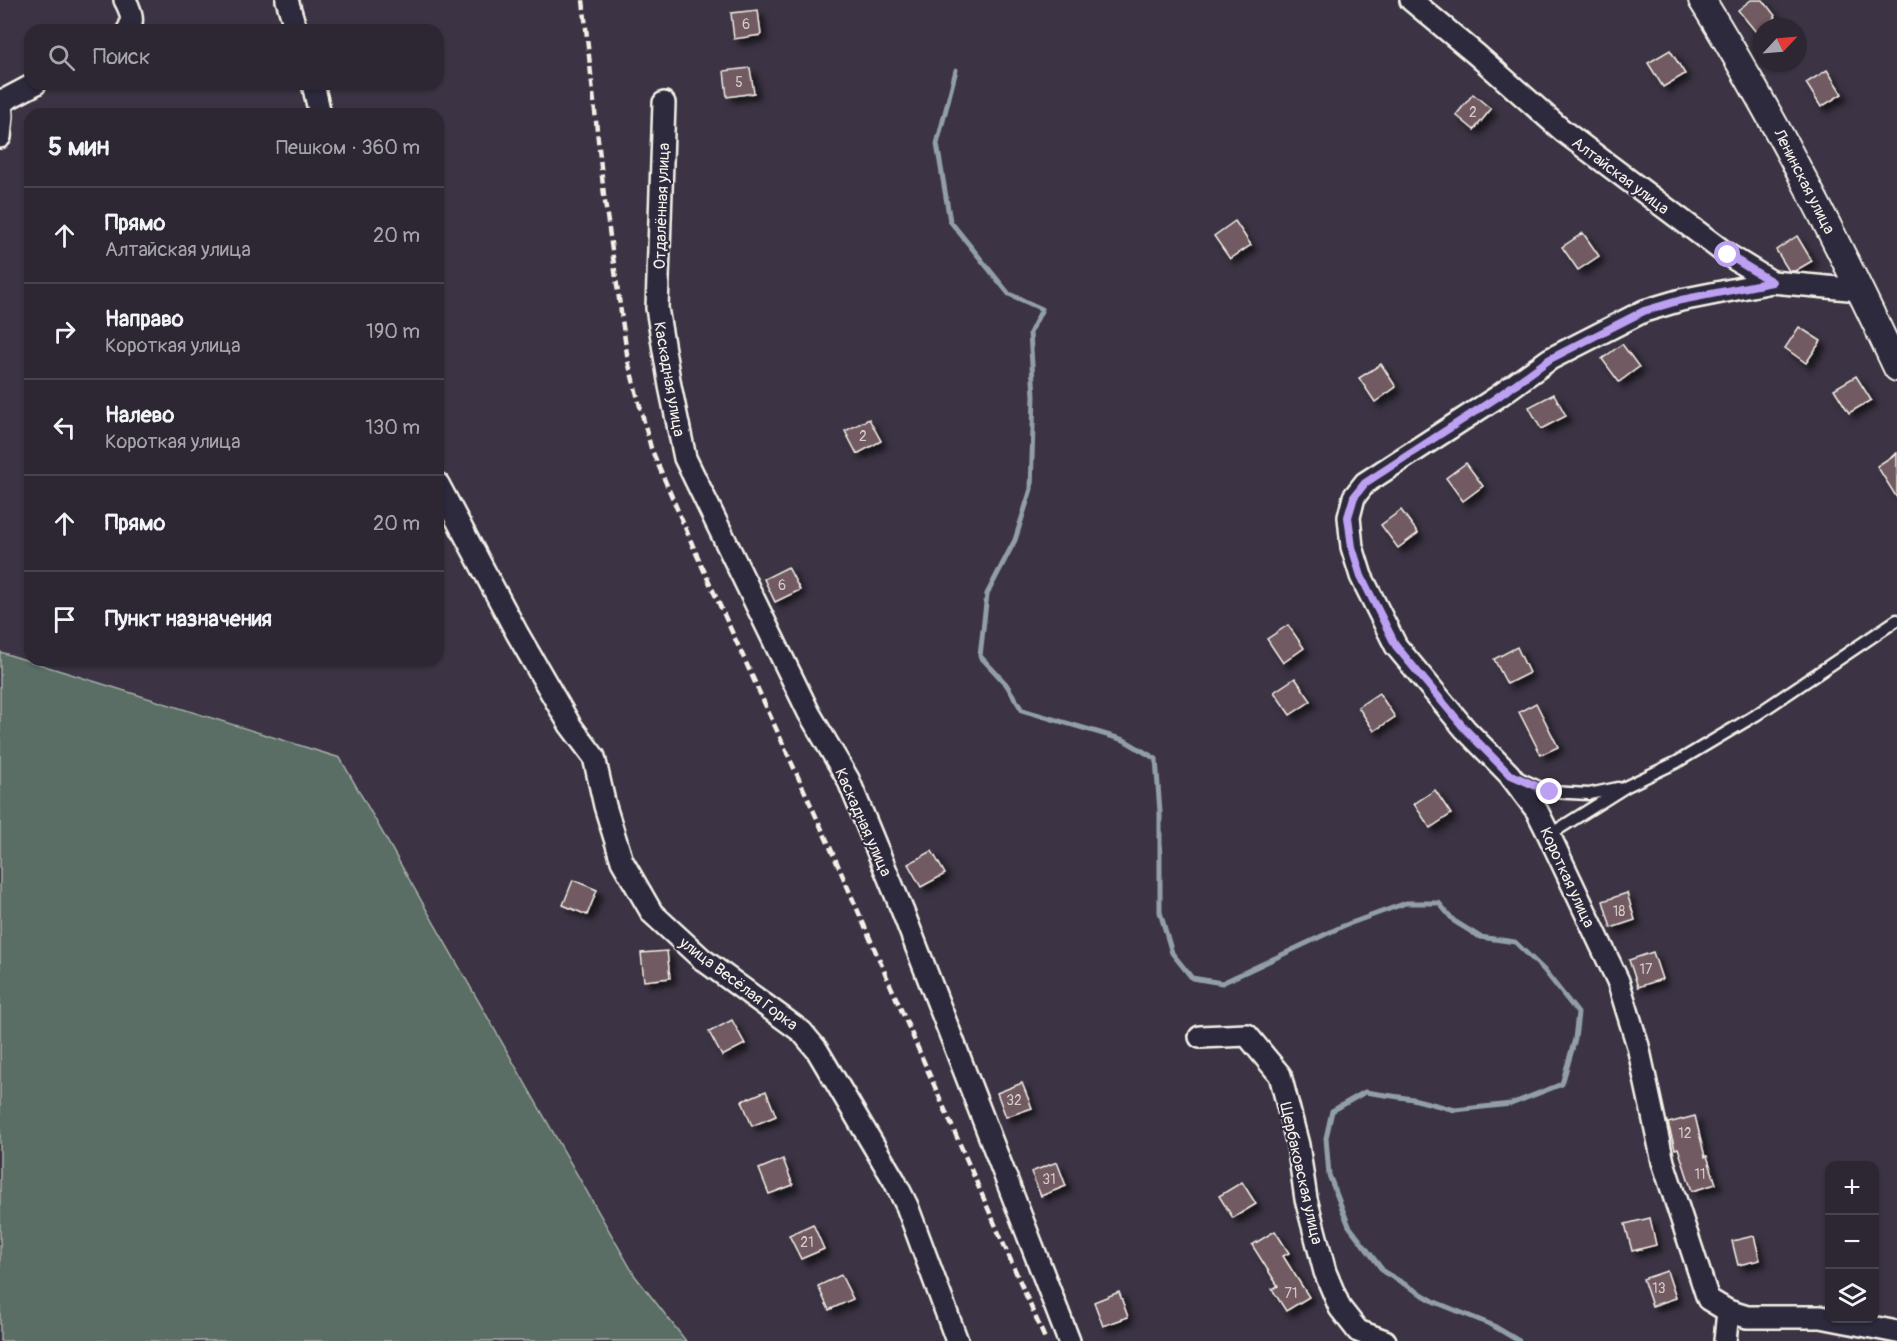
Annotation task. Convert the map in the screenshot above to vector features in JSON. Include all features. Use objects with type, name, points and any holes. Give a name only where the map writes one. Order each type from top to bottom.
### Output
[{"type":"street","points":[[125,0],[131,10],[132,24]]},
{"type":"street","points":[[286,0],[294,24]]},
{"type":"street","name":"Алтайская улица","points":[[1411,0],[1563,131],[1719,248],[1772,282],[1860,290]]},
{"type":"street","name":"Ленинская улица","points":[[1702,0],[1771,115],[1897,368]]},
{"type":"street","points":[[0,137],[2,116],[0,101],[24,89]]},
{"type":"street","points":[[314,90],[319,108]]},
{"type":"street","name":"Отдалённая улица","points":[[657,308],[664,103]]},
{"type":"street","name":"Короткая улица","points":[[1772,282],[1681,300],[1644,311],[1560,354],[1365,483],[1354,497],[1348,517],[1352,547],[1361,576],[1396,646],[1465,729],[1509,774],[1537,811],[1618,981],[1638,1046],[1663,1162],[1708,1299],[1728,1311],[1748,1317],[1821,1317],[1897,1332]]},
{"type":"street","name":"Каскадная улица","points":[[657,308],[685,458],[809,713],[848,779],[903,912],[1069,1341]]},
{"type":"street","name":"улица Весёлая Горка","points":[[444,495],[517,633],[570,725],[594,757],[605,806],[622,861],[652,913],[702,958],[802,1032],[817,1050],[907,1206],[957,1341]]},
{"type":"street","name":"Щербаковская улица","points":[[1200,1037],[1247,1035],[1280,1075],[1298,1145],[1306,1199],[1325,1272],[1340,1308],[1358,1331],[1385,1341]]},
{"type":"street","points":[[1725,1341],[1728,1311]]},
{"type":"lane","points":[[1549,835],[1627,786],[1677,762],[1756,715],[1897,620]]},
{"type":"lane","points":[[1509,774],[1550,792],[1589,794],[1627,786]]},
{"type":"green space","points":[[0,652],[24,659],[24,666],[45,666],[340,758],[635,1276],[686,1341],[0,1341]]},
{"type":"building","points":[[1751,0],[1763,0],[1776,17],[1753,18],[1753,28],[1738,10]]},
{"type":"building","points":[[758,10],[761,35],[734,39],[731,13]]},
{"type":"building","points":[[1670,50],[1685,74],[1663,87],[1648,63]]},
{"type":"building","points":[[750,68],[754,93],[727,97],[724,71]]},
{"type":"building","points":[[1827,70],[1842,94],[1821,107],[1806,83]]},
{"type":"building","points":[[1473,94],[1491,109],[1474,130],[1456,115]]},
{"type":"building","points":[[1235,221],[1251,245],[1230,259],[1214,236]]},
{"type":"building","points":[[1583,233],[1599,256],[1578,270],[1562,247]]},
{"type":"building","points":[[1797,236],[1812,261],[1795,271],[1789,271],[1776,250]]},
{"type":"building","points":[[1799,327],[1821,341],[1806,363],[1785,348]]},
{"type":"building","points":[[1622,344],[1639,367],[1619,382],[1602,359]]},
{"type":"building","points":[[1381,364],[1396,387],[1375,402],[1359,378]]},
{"type":"building","points":[[1856,376],[1871,400],[1849,413],[1834,389]]},
{"type":"building","points":[[1554,394],[1566,416],[1541,429],[1529,407]]},
{"type":"building","points":[[869,419],[881,441],[857,454],[845,431]]},
{"type":"building","points":[[1897,453],[1897,498],[1877,466]]},
{"type":"building","points":[[1466,463],[1483,486],[1463,501],[1446,478]]},
{"type":"building","points":[[1401,510],[1418,533],[1398,548],[1381,525]]},
{"type":"building","points":[[788,567],[800,590],[775,602],[764,579]]},
{"type":"building","points":[[1288,625],[1304,648],[1283,663],[1267,639]]},
{"type":"building","points":[[1517,647],[1529,673],[1507,684],[1494,659]]},
{"type":"building","points":[[1295,678],[1311,701],[1290,715],[1274,692]]},
{"type":"building","points":[[1379,693],[1395,717],[1374,731],[1358,707]]},
{"type":"building","points":[[1536,703],[1558,747],[1541,755],[1519,712]]},
{"type":"building","points":[[1435,790],[1451,814],[1430,828],[1414,804]]},
{"type":"building","points":[[932,851],[945,874],[921,887],[908,864]]},
{"type":"building","points":[[573,880],[597,890],[587,915],[563,905]]},
{"type":"building","points":[[1627,893],[1635,920],[1611,928],[1603,901]]},
{"type":"building","points":[[667,951],[670,978],[644,981],[641,953]]},
{"type":"building","points":[[1653,952],[1662,979],[1638,987],[1629,960]]},
{"type":"building","points":[[732,1020],[745,1044],[722,1056],[709,1032]]},
{"type":"building","points":[[1022,1083],[1032,1108],[1006,1117],[997,1093]]},
{"type":"building","points":[[766,1091],[776,1116],[752,1126],[742,1101]]},
{"type":"building","points":[[1695,1116],[1705,1157],[1707,1156],[1716,1184],[1692,1191],[1678,1148],[1675,1149],[1668,1123]]},
{"type":"building","points":[[783,1159],[793,1185],[769,1194],[759,1169]]},
{"type":"building","points":[[1057,1162],[1066,1186],[1041,1196],[1031,1172]]},
{"type":"building","points":[[1242,1182],[1256,1204],[1233,1218],[1219,1196]]},
{"type":"building","points":[[1650,1218],[1656,1245],[1632,1251],[1625,1224]]},
{"type":"building","points":[[813,1224],[824,1249],[801,1259],[789,1235]]},
{"type":"building","points":[[1275,1231],[1289,1253],[1283,1256],[1309,1297],[1286,1311],[1272,1289],[1278,1286],[1252,1245]]},
{"type":"building","points":[[1754,1236],[1760,1260],[1738,1265],[1732,1241]]},
{"type":"building","points":[[1667,1271],[1676,1298],[1652,1306],[1643,1279]]},
{"type":"building","points":[[841,1275],[853,1299],[829,1310],[818,1286]]},
{"type":"building","points":[[1119,1292],[1128,1317],[1103,1326],[1094,1302]]},
{"type":"waterway","points":[[956,70],[937,144],[950,221],[1009,294],[1042,309],[1030,333],[1034,396],[1031,489],[1015,540],[987,594],[980,656],[1006,684],[1022,710],[1124,740],[1156,759],[1160,812],[1160,912],[1172,953],[1192,978],[1222,983],[1343,926],[1406,903],[1439,903],[1454,921],[1480,937],[1515,942],[1544,970],[1578,1013],[1575,1039],[1562,1084],[1511,1104],[1455,1110],[1413,1099],[1365,1092],[1332,1111],[1326,1138],[1329,1175],[1349,1226],[1384,1272],[1435,1302],[1492,1325],[1519,1341]]},
{"type":"railway","points":[[583,0],[604,195],[628,361],[651,448],[696,553],[830,847],[1046,1341]]},
{"type":"route","points":[[1550,792],[1509,774],[1465,729],[1396,646],[1361,576],[1352,547],[1348,517],[1354,497],[1365,483],[1397,460],[1496,398],[1550,359],[1644,311],[1681,300],[1772,282],[1728,255]]}]
